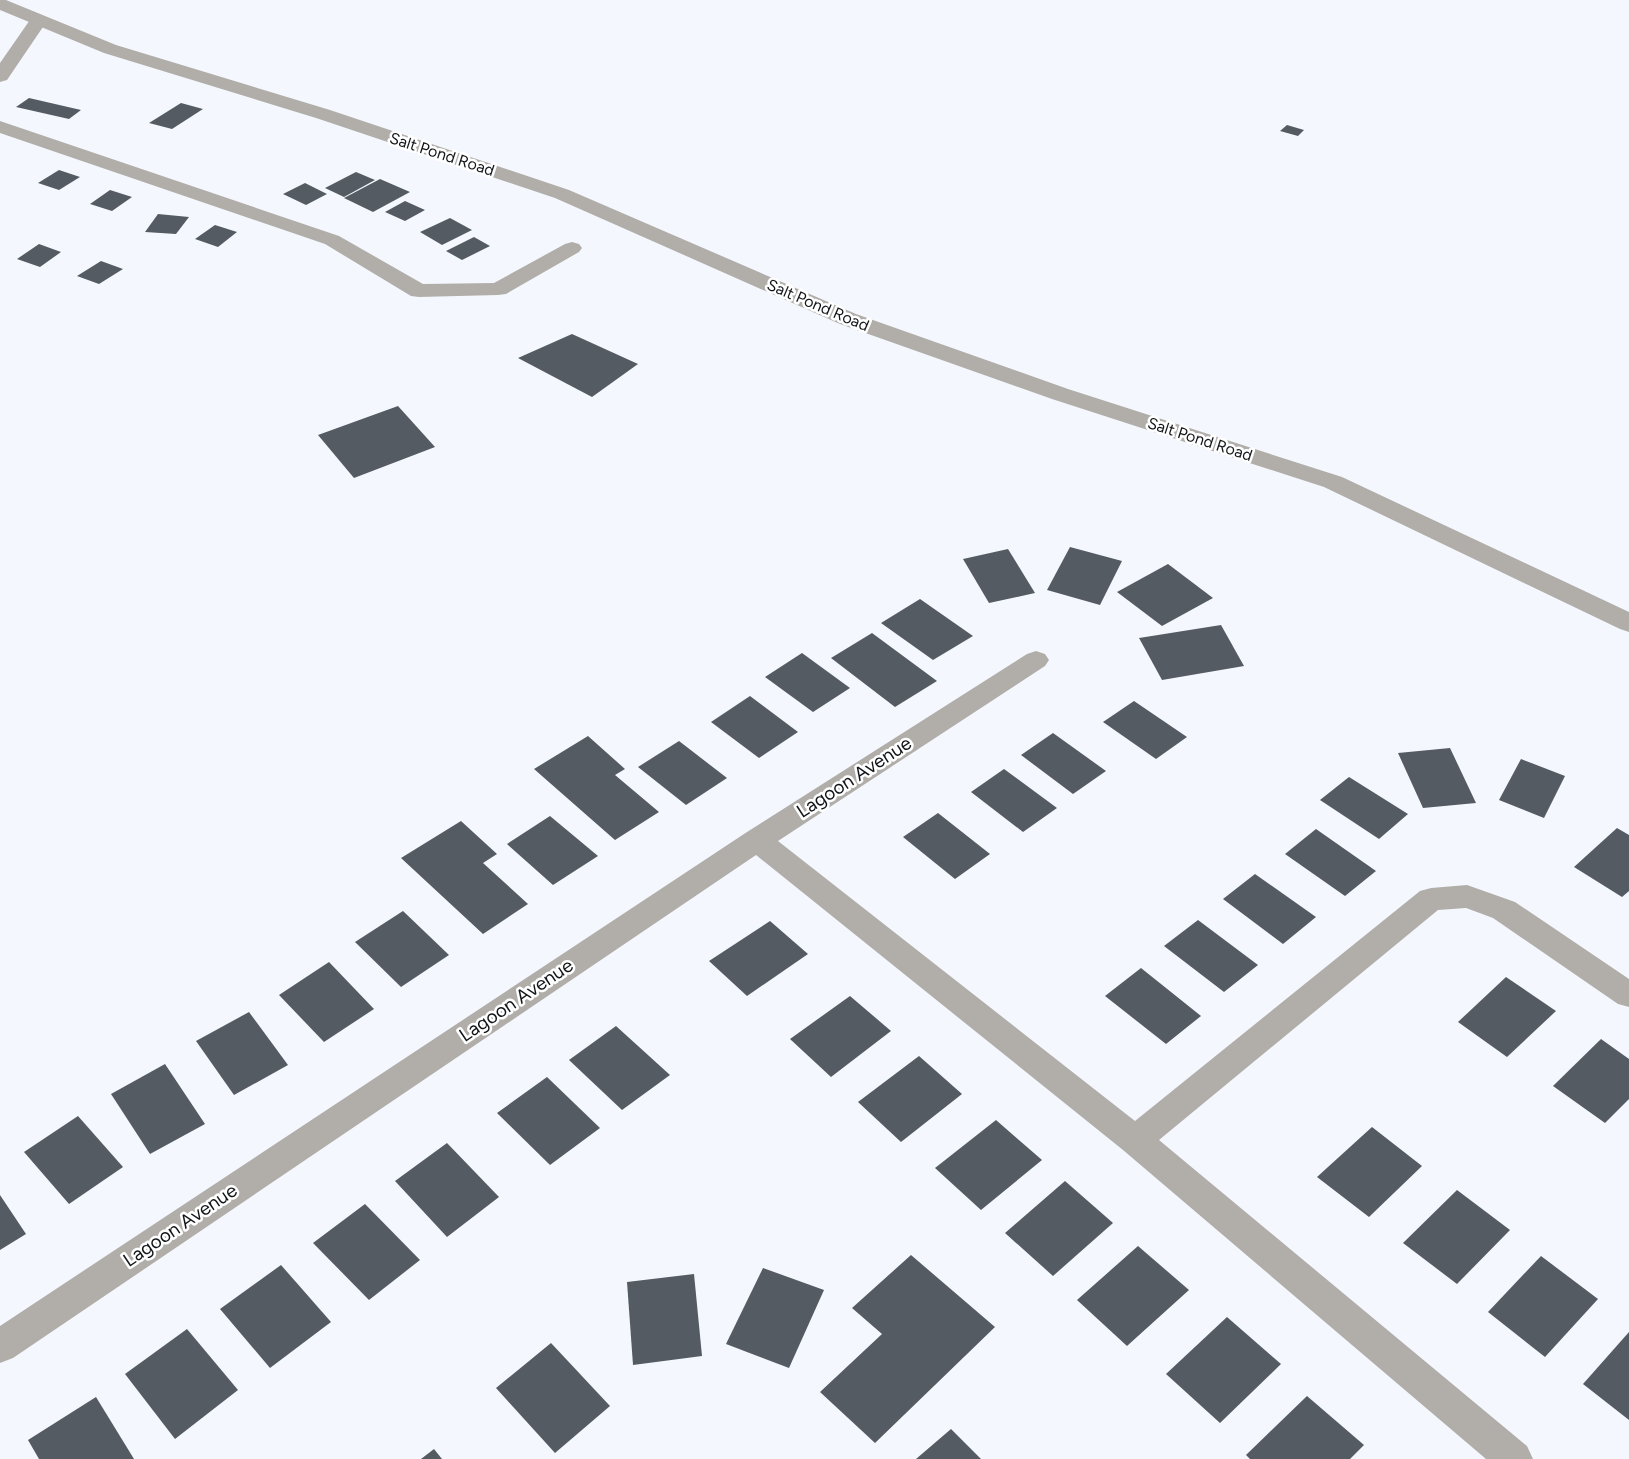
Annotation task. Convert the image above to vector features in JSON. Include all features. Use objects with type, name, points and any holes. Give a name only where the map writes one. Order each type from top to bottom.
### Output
[{"type":"street","name":"Salt Pond Road","points":[[0,4],[110,49],[323,114],[562,194],[848,319],[1060,394],[1333,482],[1629,623]]},
{"type":"street","points":[[0,76],[38,21]]},
{"type":"street","points":[[0,127],[332,240],[419,291],[498,289],[572,248]]},
{"type":"street","name":"Lagoon Avenue","points":[[0,1346],[757,840],[1036,660]]},
{"type":"street","points":[[757,840],[1135,1140],[1514,1459]]},
{"type":"street","points":[[1135,1140],[1431,899],[1467,896],[1504,910],[1629,995]]},
{"type":"building","points":[[29,98],[81,110],[69,119],[16,107]]},
{"type":"building","points":[[181,103],[203,109],[172,129],[149,123]]},
{"type":"building","points":[[1287,125],[1304,130],[1298,136],[1280,131]]},
{"type":"building","points":[[59,170],[80,177],[59,190],[38,183]]},
{"type":"building","points":[[356,172],[375,180],[344,197],[325,188]]},
{"type":"building","points":[[380,179],[410,192],[373,212],[344,198]]},
{"type":"building","points":[[305,183],[327,194],[306,205],[283,194]]},
{"type":"building","points":[[110,190],[132,197],[112,211],[90,204]]},
{"type":"building","points":[[405,201],[425,210],[405,221],[385,212]]},
{"type":"building","points":[[158,214],[189,217],[176,234],[145,232]]},
{"type":"building","points":[[450,218],[472,230],[442,245],[420,232]]},
{"type":"building","points":[[215,225],[237,232],[218,247],[195,239]]},
{"type":"building","points":[[474,237],[490,246],[462,260],[446,251]]},
{"type":"building","points":[[39,244],[61,252],[40,267],[17,259]]},
{"type":"building","points":[[101,261],[123,269],[99,284],[77,276]]},
{"type":"building","points":[[572,334],[638,364],[592,397],[518,358]]},
{"type":"building","points":[[398,406],[435,447],[354,478],[318,435]]},
{"type":"building","points":[[1070,547],[1122,561],[1100,605],[1047,590]]},
{"type":"building","points":[[1008,549],[1035,593],[989,603],[963,559]]},
{"type":"building","points":[[1168,564],[1213,598],[1162,626],[1117,592]]},
{"type":"building","points":[[920,599],[973,636],[933,660],[881,623]]},
{"type":"building","points":[[1221,625],[1244,666],[1162,680],[1139,638]]},
{"type":"building","points":[[872,633],[937,681],[895,707],[831,658]]},
{"type":"building","points":[[802,653],[850,688],[813,712],[765,677]]},
{"type":"building","points":[[750,696],[798,732],[759,758],[711,722]]},
{"type":"building","points":[[1134,701],[1187,737],[1156,759],[1103,722]]},
{"type":"building","points":[[1053,733],[1106,771],[1073,794],[1021,755]]},
{"type":"building","points":[[588,736],[625,769],[615,775],[659,812],[615,840],[534,769]]},
{"type":"building","points":[[679,741],[727,778],[686,805],[638,767]]},
{"type":"building","points":[[1450,748],[1476,803],[1423,808],[1398,753]]},
{"type":"building","points":[[1521,759],[1565,776],[1544,818],[1499,800]]},
{"type":"building","points":[[1004,769],[1057,808],[1023,832],[971,792]]},
{"type":"building","points":[[1349,777],[1408,814],[1379,839],[1320,800]]},
{"type":"building","points":[[938,813],[990,854],[955,879],[903,837]]},
{"type":"building","points":[[550,816],[598,856],[553,885],[507,844]]},
{"type":"building","points":[[461,821],[497,854],[483,863],[528,904],[483,934],[401,858]]},
{"type":"building","points":[[1617,828],[1629,835],[1629,891],[1622,897],[1574,867]]},
{"type":"building","points":[[1316,829],[1376,871],[1345,896],[1285,854]]},
{"type":"building","points":[[1255,874],[1316,917],[1283,944],[1223,899]]},
{"type":"building","points":[[403,911],[449,955],[401,987],[355,942]]},
{"type":"building","points":[[1198,920],[1258,965],[1224,992],[1164,946]]},
{"type":"building","points":[[770,921],[808,954],[747,996],[709,961]]},
{"type":"building","points":[[329,962],[374,1009],[324,1042],[279,995]]},
{"type":"building","points":[[1141,968],[1201,1016],[1166,1044],[1105,996]]},
{"type":"building","points":[[1506,977],[1556,1011],[1507,1057],[1458,1022]]},
{"type":"building","points":[[850,996],[891,1031],[831,1077],[790,1039]]},
{"type":"building","points":[[249,1012],[288,1065],[234,1095],[196,1041]]},
{"type":"building","points":[[616,1026],[670,1075],[622,1110],[569,1060]]},
{"type":"building","points":[[1601,1039],[1629,1059],[1629,1099],[1605,1123],[1553,1086]]},
{"type":"building","points":[[919,1056],[962,1094],[901,1142],[858,1102]]},
{"type":"building","points":[[165,1064],[205,1124],[150,1154],[111,1094]]},
{"type":"building","points":[[547,1077],[600,1128],[550,1165],[497,1113]]},
{"type":"building","points":[[78,1116],[123,1167],[69,1204],[24,1152]]},
{"type":"building","points":[[996,1120],[1042,1160],[981,1210],[935,1168]]},
{"type":"building","points":[[1372,1127],[1422,1166],[1369,1217],[1317,1177]]},
{"type":"building","points":[[447,1143],[499,1197],[447,1237],[395,1181]]},
{"type":"building","points":[[1065,1181],[1113,1223],[1053,1276],[1005,1233]]},
{"type":"building","points":[[1457,1190],[1510,1230],[1457,1284],[1403,1243]]},
{"type":"building","points":[[0,1195],[26,1234],[0,1250]]},
{"type":"building","points":[[365,1204],[420,1260],[369,1300],[313,1243]]},
{"type":"building","points":[[1138,1246],[1189,1290],[1127,1346],[1077,1300]]},
{"type":"building","points":[[911,1255],[995,1327],[875,1443],[820,1392],[882,1334],[852,1308]]},
{"type":"building","points":[[1541,1256],[1598,1299],[1545,1357],[1488,1312]]},
{"type":"building","points":[[281,1265],[331,1322],[270,1368],[220,1309]]},
{"type":"building","points":[[763,1268],[824,1290],[789,1368],[726,1344]]},
{"type":"building","points":[[694,1274],[702,1356],[633,1365],[627,1282]]},
{"type":"building","points":[[1227,1317],[1281,1364],[1220,1423],[1166,1374]]},
{"type":"building","points":[[187,1329],[238,1390],[175,1439],[125,1374]]},
{"type":"building","points":[[1629,1332],[1629,1420],[1583,1384]]},
{"type":"building","points":[[551,1343],[610,1406],[555,1453],[496,1388]]},
{"type":"building","points":[[1307,1396],[1364,1445],[1350,1459],[1250,1459],[1246,1455]]},
{"type":"building","points":[[96,1397],[134,1459],[39,1459],[28,1440]]},
{"type":"building","points":[[951,1429],[981,1459],[916,1459]]},
{"type":"building","points":[[434,1449],[442,1459],[421,1459]]}]
